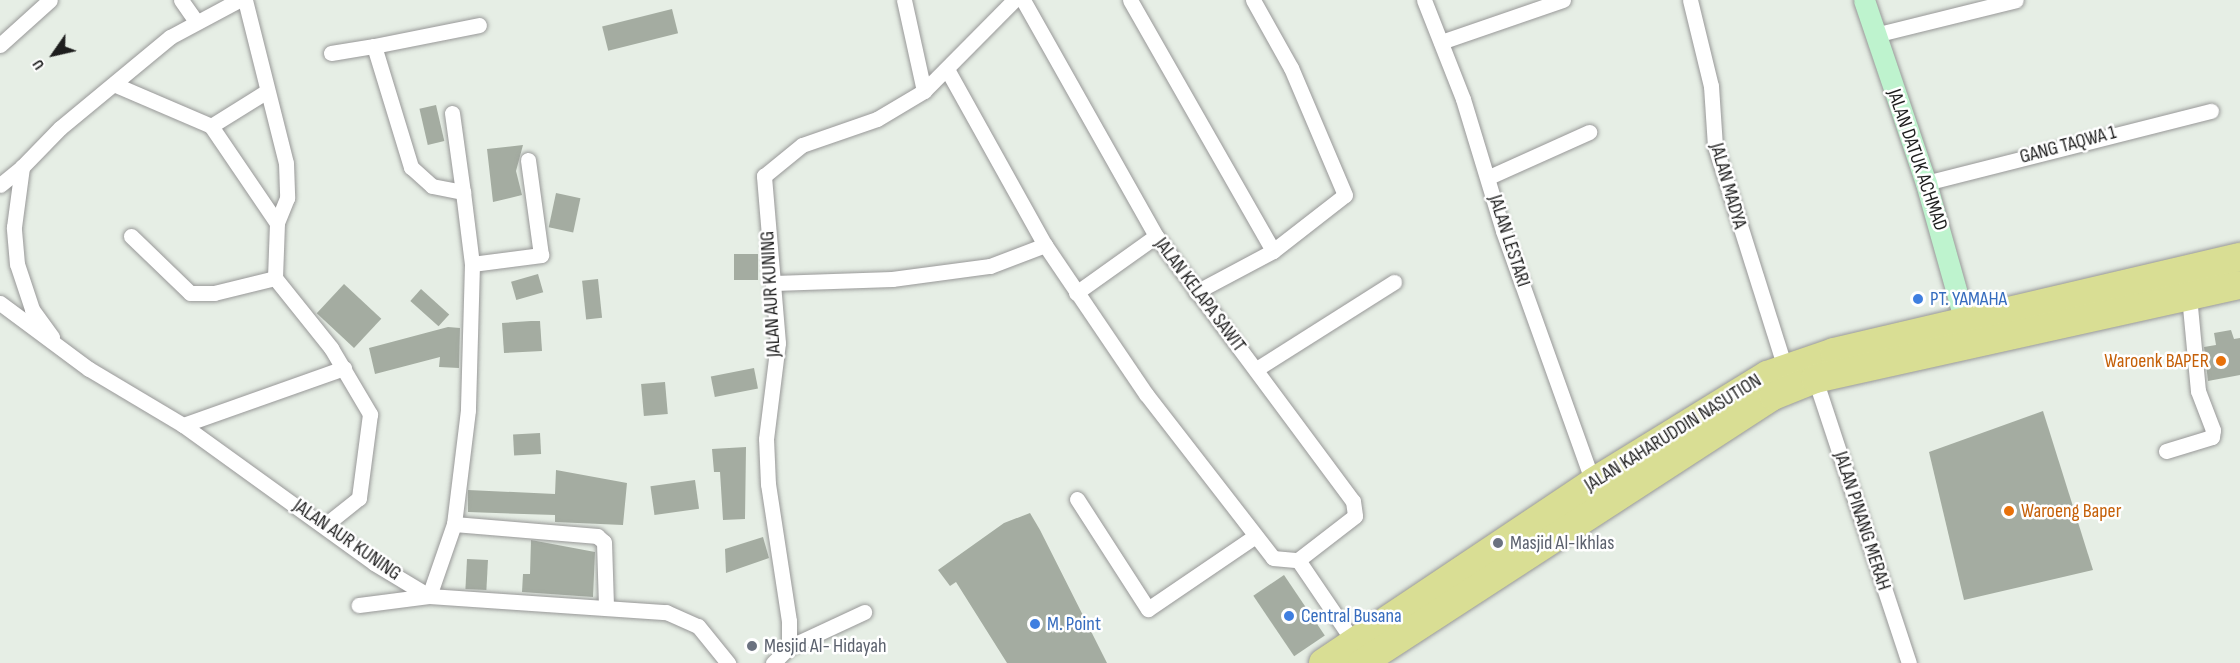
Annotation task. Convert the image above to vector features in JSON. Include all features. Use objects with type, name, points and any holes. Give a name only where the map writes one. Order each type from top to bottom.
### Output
[{"type":"highway","name":"JALAN KAHARUDDIN NASUTION","points":[[1323,663],[1357,652],[1773,396],[1815,379],[2186,283],[2240,257]]},
{"type":"highway","name":"JALAN KAHARUDDIN NASUTION","points":[[1357,652],[1593,482],[1750,383],[1785,368],[1965,322],[2186,283],[2240,285]]},
{"type":"street","points":[[0,45],[50,0]]},
{"type":"street","points":[[181,0],[195,20]]},
{"type":"street","points":[[0,184],[22,167],[60,128],[195,20],[239,0]]},
{"type":"street","points":[[245,0],[264,59],[267,91],[286,163],[287,198],[277,223],[275,278],[344,368],[370,414],[363,487],[354,504],[325,525]]},
{"type":"street","points":[[904,0],[924,91],[948,71],[1014,0]]},
{"type":"street","name":"JALAN KELAPA SAWIT","points":[[1023,0],[1156,236],[1196,292],[1258,368],[1356,508],[1355,516],[1298,560]]},
{"type":"street","points":[[1130,0],[1273,251]]},
{"type":"street","points":[[1196,292],[1273,251],[1345,195],[1291,68],[1253,0]]},
{"type":"street","name":"JALAN LESTARI","points":[[1424,0],[1489,177],[1503,231],[1593,482]]},
{"type":"street","points":[[1441,42],[1563,0]]},
{"type":"street","name":"JALAN MADYA","points":[[1690,0],[1711,86],[1716,146],[1785,368]]},
{"type":"street","name":"JALAN DATUK ACHMAD","points":[[1864,0],[1926,183],[1965,322]]},
{"type":"street","points":[[1875,35],[2016,0]]},
{"type":"street","points":[[331,53],[479,25]]},
{"type":"street","points":[[374,46],[411,167],[432,186],[463,192]]},
{"type":"street","points":[[948,71],[1045,245],[1076,293],[1254,537],[1277,561],[1298,560],[1357,652]]},
{"type":"street","points":[[116,85],[211,126],[277,223]]},
{"type":"street","points":[[211,126],[267,91]]},
{"type":"street","name":"JALAN AUR KUNING","points":[[789,647],[768,484],[767,430],[778,343],[764,176],[782,157],[877,119],[924,91]]},
{"type":"street","name":"GANG TAQWA 1","points":[[1926,183],[2211,111]]},
{"type":"street","points":[[429,597],[454,524],[468,410],[472,264],[452,113]]},
{"type":"street","points":[[1489,177],[1589,132]]},
{"type":"street","points":[[472,264],[541,255],[528,160]]},
{"type":"street","points":[[22,167],[14,227],[17,264],[32,309],[57,345]]},
{"type":"street","points":[[130,236],[190,292],[214,293],[275,278]]},
{"type":"street","points":[[1076,293],[1156,236]]},
{"type":"street","points":[[774,283],[892,279],[990,267],[1045,245]]},
{"type":"street","points":[[1258,368],[1394,282]]},
{"type":"street","points":[[2166,451],[2212,437],[2213,430],[2198,391],[2186,283]]},
{"type":"street","name":"JALAN AUR KUNING","points":[[0,303],[57,345],[183,425],[429,597]]},
{"type":"street","points":[[183,425],[344,368]]},
{"type":"street","name":"JALAN PINANG MERAH","points":[[1815,379],[1909,663]]},
{"type":"street","points":[[1077,499],[1149,609],[1254,537]]},
{"type":"street","points":[[454,524],[597,536],[604,542],[606,607]]},
{"type":"street","points":[[359,605],[429,597],[666,612],[687,620],[728,663]]},
{"type":"street","points":[[773,663],[789,647],[864,612]]},
{"type":"building","points":[[672,9],[678,33],[608,51],[602,26]]},
{"type":"building","points":[[436,105],[444,141],[428,145],[419,109]]},
{"type":"building","points":[[523,145],[516,171],[522,195],[493,202],[487,149]]},
{"type":"building","points":[[556,193],[580,198],[573,232],[549,227]]},
{"type":"building","points":[[734,254],[758,254],[758,280],[734,280]]},
{"type":"building","points":[[538,274],[543,292],[516,300],[511,282]]},
{"type":"building","points":[[598,279],[602,318],[586,319],[582,281]]},
{"type":"building","points":[[344,284],[381,319],[354,348],[317,313]]},
{"type":"building","points":[[421,289],[449,314],[439,326],[410,301]]},
{"type":"building","points":[[540,321],[542,351],[504,353],[502,323]]},
{"type":"building","points":[[448,327],[460,328],[459,368],[439,367],[440,357],[375,374],[369,348]]},
{"type":"building","name":"Waroenk BAPER","points":[[2231,330],[2234,339],[2240,338],[2240,375],[2208,381],[2204,347],[2216,345],[2214,333]]},
{"type":"building","points":[[754,368],[758,389],[715,397],[711,376]]},
{"type":"building","points":[[665,382],[668,414],[644,416],[641,384]]},
{"type":"building","name":"Waroeng Baper","points":[[2043,411],[2093,570],[1964,600],[1929,452]]},
{"type":"building","points":[[540,433],[541,454],[514,455],[513,434]]},
{"type":"building","points":[[746,447],[745,519],[723,520],[720,472],[714,472],[712,449]]},
{"type":"building","points":[[556,470],[627,483],[623,525],[555,522],[555,515],[468,512],[468,490],[555,494]]},
{"type":"building","points":[[695,480],[699,509],[654,515],[650,486]]},
{"type":"building","name":"M. Point","points":[[1030,513],[1107,663],[1007,663],[956,582],[950,586],[938,570],[1004,523]]},
{"type":"building","points":[[763,537],[769,558],[726,573],[725,549]]},
{"type":"building","points":[[531,540],[595,552],[593,597],[522,592],[523,574],[530,574]]},
{"type":"building","points":[[467,559],[488,560],[486,590],[465,589]]},
{"type":"building","name":"Central Busana","points":[[1284,575],[1325,636],[1294,656],[1253,596]]},
{"type":"place","name":"PT. YAMAHA","points":[[1918,299]]},
{"type":"place","name":"Waroenk BAPER","points":[[2221,361]]},
{"type":"place","name":"Waroeng Baper","points":[[2009,511]]},
{"type":"place","name":"Masjid Al-Ikhlas","points":[[1498,543]]},
{"type":"place","name":"Central Busana","points":[[1289,616]]},
{"type":"place","name":"M. Point","points":[[1035,624]]},
{"type":"place","name":"Mesjid Al- Hidayah","points":[[752,646]]}]
